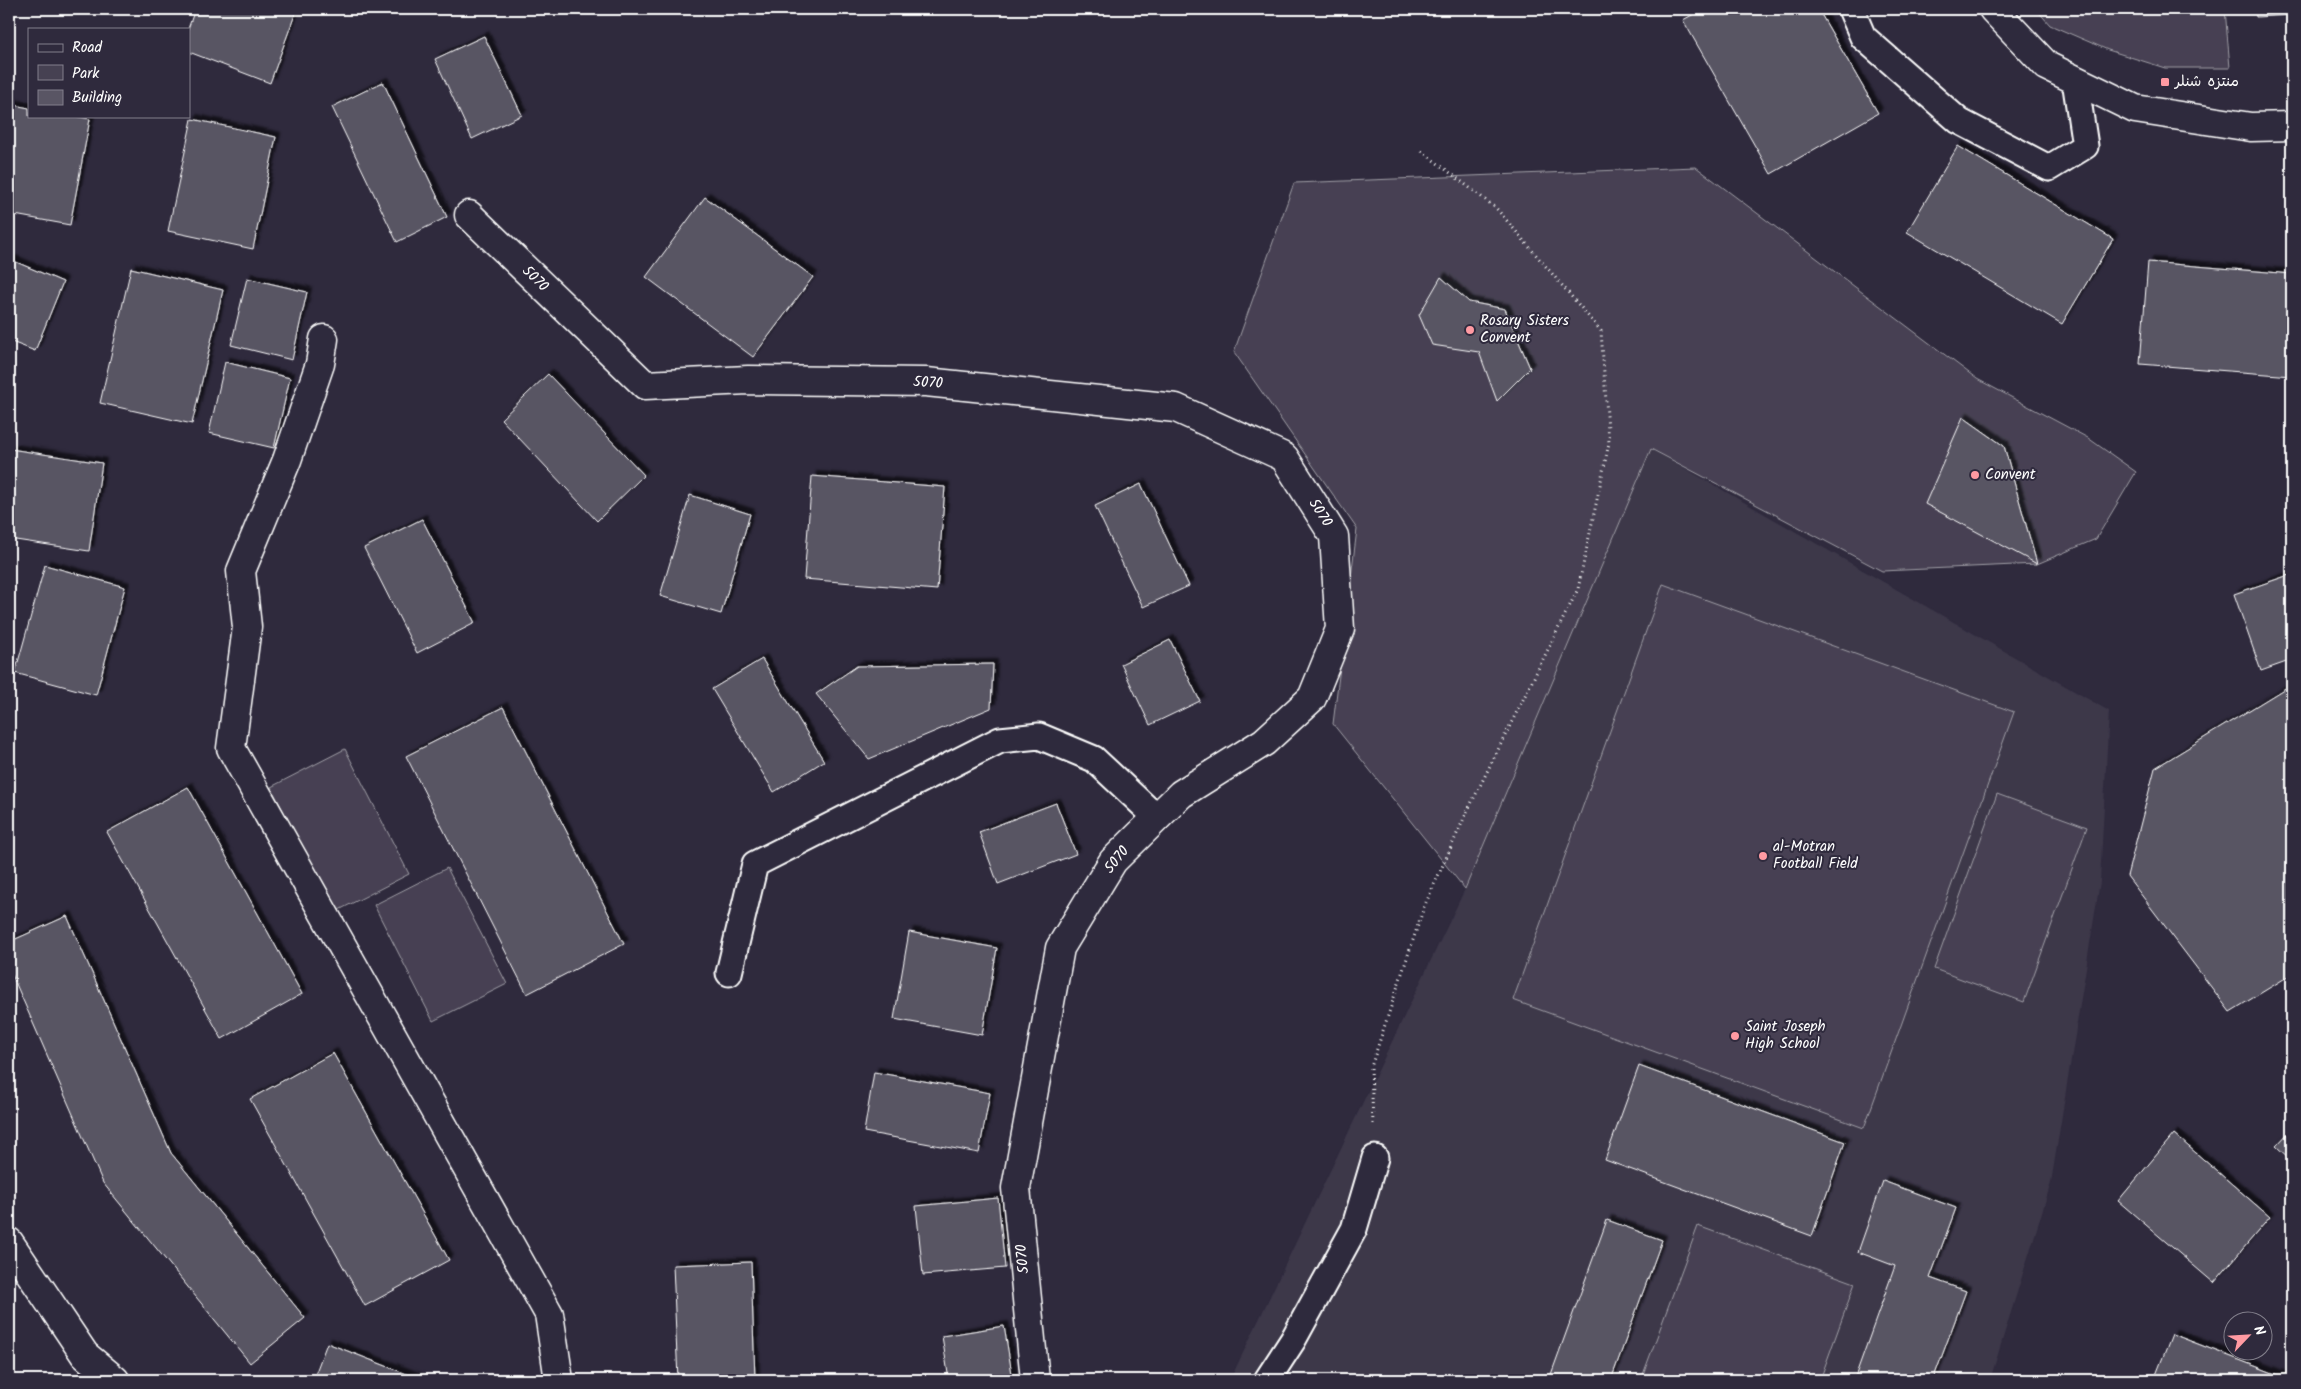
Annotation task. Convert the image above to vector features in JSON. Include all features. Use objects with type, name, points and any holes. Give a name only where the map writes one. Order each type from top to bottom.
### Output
[{"type":"street","points":[[1993,9],[2047,66],[2135,110],[2251,127],[2292,126]]},
{"type":"street","name":"5070","points":[[469,215],[645,384],[748,380],[926,382],[1176,408],[1284,457],[1334,536],[1340,629],[1312,698],[1264,742],[1181,794],[1112,861],[1060,948],[1016,1188],[1035,1380]]},
{"type":"street","points":[[324,339],[320,364],[287,460],[241,572],[247,627],[231,748],[549,1314],[560,1380]]},
{"type":"street","points":[[9,1242],[85,1355],[115,1380]]},
{"type":"lane","points":[[1851,9],[1863,36],[1959,121],[2049,168],[2085,146],[2076,80]]},
{"type":"lane","points":[[729,972],[755,864],[1000,740],[1039,736],[1094,759],[1157,818]]},
{"type":"lane","points":[[1267,1380],[1293,1340],[1354,1229],[1375,1158]]},
{"type":"path","points":[[1375,1158],[1370,1067],[1424,907],[1466,814],[1578,589],[1609,443],[1601,331],[1496,208],[1419,149]]},
{"type":"shaded area","name":"Saint Joseph High School","points":[[1651,449],[2109,711],[2100,882],[2051,1183],[1990,1380],[1230,1380],[1465,889]]},
{"type":"green space","points":[[2036,9],[2225,9],[2230,68],[2165,68],[2108,50],[2050,25]]},
{"type":"green space","points":[[1696,167],[1977,379],[2088,438],[2136,472],[2096,539],[2037,564],[1882,571],[1651,449],[1465,889],[1333,724],[1357,529],[1234,352],[1294,183]]},
{"type":"green space","name":"al-Motran Football Field","points":[[1663,584],[2014,712],[1864,1128],[1513,1000]]},
{"type":"green space","points":[[345,749],[409,874],[335,912],[271,787]]},
{"type":"green space","points":[[1997,794],[2087,827],[2024,1002],[1934,969]]},
{"type":"green space","points":[[447,868],[507,984],[433,1021],[374,905]]},
{"type":"green space","points":[[1698,1226],[1855,1283],[1820,1380],[1641,1380]]},
{"type":"building","points":[[195,9],[297,9],[270,83],[190,52],[190,28],[188,28]]},
{"type":"building","points":[[1703,9],[1818,9],[1878,113],[1771,174],[1683,20]]},
{"type":"building","points":[[2255,9],[2292,9],[2292,15],[2256,17]]},
{"type":"building","points":[[484,36],[522,115],[472,139],[435,59]]},
{"type":"building","points":[[383,82],[447,217],[397,242],[332,107]]},
{"type":"building","points":[[9,104],[28,108],[28,118],[90,119],[70,225],[9,214]]},
{"type":"building","points":[[192,119],[276,137],[253,249],[168,231]]},
{"type":"building","points":[[1958,146],[2113,239],[2062,324],[1907,232]]},
{"type":"building","points":[[705,197],[813,277],[753,357],[646,277]]},
{"type":"building","points":[[9,259],[63,282],[35,351],[9,341]]},
{"type":"building","points":[[2148,262],[2292,274],[2292,376],[2140,364]]},
{"type":"building","points":[[131,268],[223,290],[192,424],[100,403]]},
{"type":"building","name":"Rosary Sisters Convent","points":[[1441,277],[1469,302],[1505,309],[1530,368],[1497,401],[1479,352],[1432,345],[1419,315]]},
{"type":"building","points":[[247,278],[307,292],[292,360],[231,345]]},
{"type":"building","points":[[225,362],[290,378],[274,448],[209,433]]},
{"type":"building","points":[[548,374],[644,475],[597,521],[501,419]]},
{"type":"building","name":"Convent","points":[[1963,417],[2004,446],[2037,564],[1925,504]]},
{"type":"building","points":[[10,449],[102,463],[89,551],[9,539]]},
{"type":"building","points":[[812,476],[945,487],[937,590],[804,579]]},
{"type":"building","points":[[1141,484],[1189,586],[1143,607],[1095,506]]},
{"type":"building","points":[[690,495],[750,514],[721,614],[660,596]]},
{"type":"building","points":[[422,519],[475,623],[417,653],[364,548]]},
{"type":"building","points":[[45,565],[125,587],[96,695],[15,673]]},
{"type":"building","points":[[2292,574],[2292,660],[2261,671],[2234,594]]},
{"type":"building","points":[[1170,640],[1200,701],[1150,725],[1121,664]]},
{"type":"building","points":[[762,659],[824,761],[774,792],[712,689]]},
{"type":"building","points":[[993,664],[991,708],[869,759],[816,694],[857,666]]},
{"type":"building","points":[[2292,684],[2292,974],[2230,1012],[2127,876],[2155,768]]},
{"type":"building","points":[[503,707],[624,944],[527,994],[406,756]]},
{"type":"building","points":[[188,787],[302,994],[222,1039],[107,832]]},
{"type":"building","points":[[1056,803],[1076,854],[998,884],[979,832]]},
{"type":"building","points":[[67,916],[171,1153],[305,1318],[250,1363],[103,1183],[9,968],[9,942]]},
{"type":"building","points":[[909,932],[997,948],[982,1035],[894,1019]]},
{"type":"building","points":[[333,1053],[449,1260],[365,1306],[250,1099]]},
{"type":"building","points":[[1639,1066],[1845,1142],[1812,1236],[1605,1160]]},
{"type":"building","points":[[874,1072],[990,1093],[979,1153],[864,1132]]},
{"type":"building","points":[[2292,1129],[2292,1161],[2276,1146]]},
{"type":"building","points":[[2174,1134],[2270,1217],[2214,1283],[2118,1201]]},
{"type":"building","points":[[1883,1181],[1956,1208],[1930,1278],[1966,1291],[1933,1380],[1854,1380],[1895,1266],[1858,1252]]},
{"type":"building","points":[[998,1198],[1005,1268],[923,1275],[916,1206]]},
{"type":"building","points":[[1607,1220],[1662,1240],[1611,1380],[1549,1380]]},
{"type":"building","points":[[751,1262],[755,1380],[678,1380],[673,1265]]},
{"type":"building","points":[[1004,1326],[1013,1380],[949,1380],[942,1336]]},
{"type":"building","points":[[2172,1334],[2224,1354],[2224,1362],[2244,1362],[2291,1380],[2154,1380]]},
{"type":"building","points":[[327,1343],[422,1380],[313,1380]]},
{"type":"place","name":"منتزه شنلر","points":[[2165,82]]},
{"type":"place","name":"Rosary Sisters Convent","points":[[1470,330]]},
{"type":"place","name":"Convent","points":[[1975,475]]},
{"type":"place","name":"al-Motran Football Field","points":[[1763,856]]},
{"type":"place","name":"Saint Joseph High School","points":[[1735,1036]]}]
